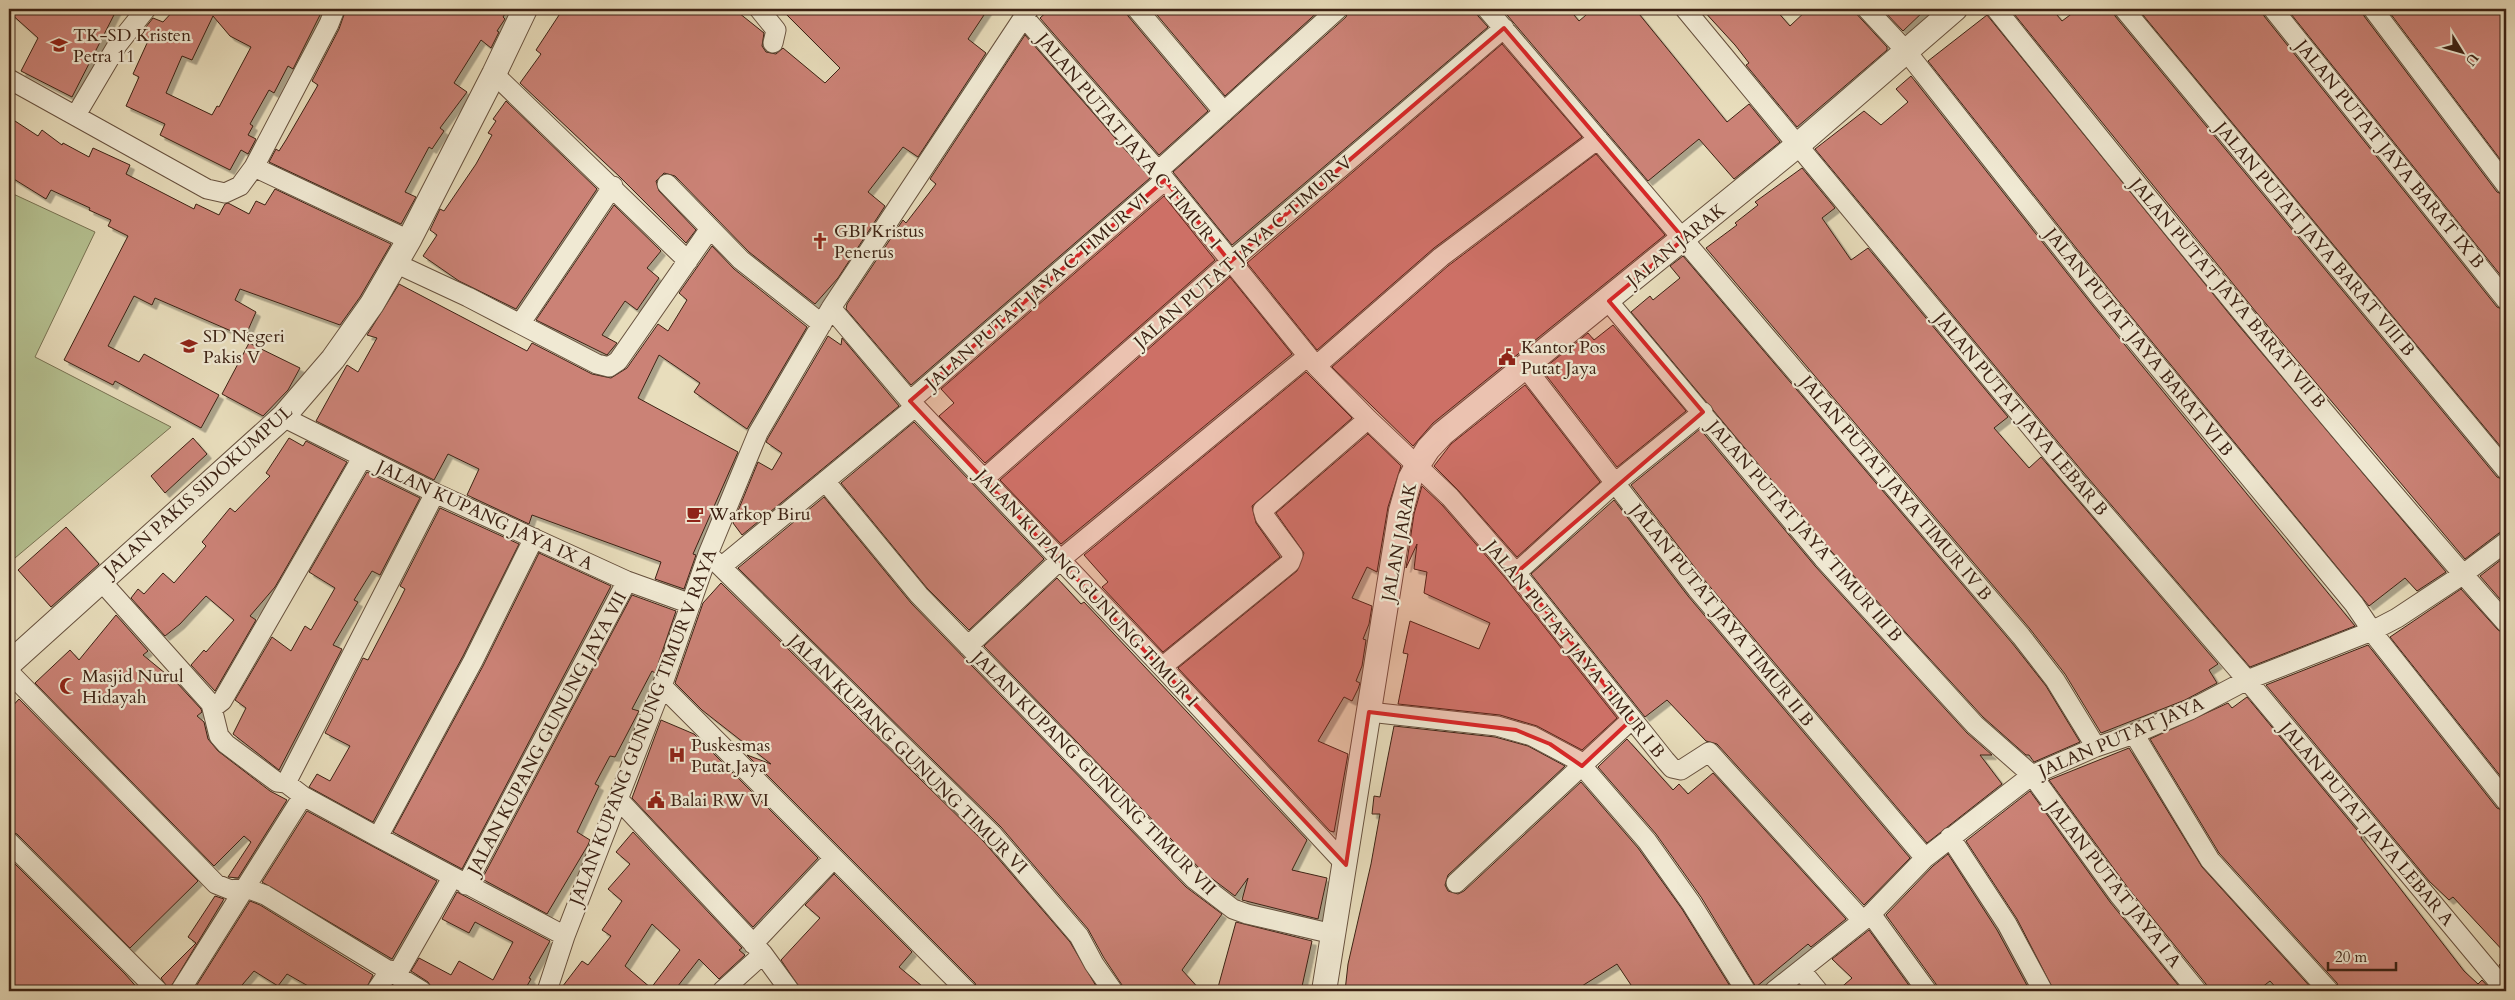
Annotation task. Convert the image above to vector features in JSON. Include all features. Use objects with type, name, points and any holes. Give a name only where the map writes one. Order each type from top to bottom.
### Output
[{"type":"street","points":[[76,115],[118,44],[146,9]]},
{"type":"street","points":[[9,80],[76,115],[134,150],[217,193],[232,191],[240,186],[254,167],[329,24],[335,9]]},
{"type":"street","name":"JALAN PAKIS SIDOKUMPUL","points":[[9,664],[283,417],[333,359],[372,304],[409,240],[525,9]]},
{"type":"street","points":[[759,9],[776,30],[773,43]]},
{"type":"street","points":[[1138,9],[1224,112]]},
{"type":"street","name":"JALAN PUTAT JAYA C TIMUR VI","points":[[721,567],[825,481],[912,404],[1162,176],[1224,112],[1337,9]]},
{"type":"street","name":"JALAN PUTAT JAYA TIMUR IV B","points":[[1487,9],[2040,660],[2055,680],[2096,747]]},
{"type":"street","name":"JALAN PUTAT JAYA LEBAR B","points":[[1685,9],[1799,144],[2068,472],[2248,680]]},
{"type":"street","name":"JALAN PUTAT JAYA BARAT VI B","points":[[1867,9],[1906,51],[2102,299],[2354,604],[2372,631],[2506,802]]},
{"type":"street","name":"JALAN JARAK","points":[[1324,991],[1346,865],[1401,511],[1410,479],[1416,466],[1442,434],[1526,368],[1799,144],[1955,9]]},
{"type":"street","name":"JALAN PUTAT JAYA BARAT VII B","points":[[1996,9],[2258,331],[2462,575],[2506,623]]},
{"type":"street","name":"JALAN PUTAT JAYA BARAT VIII B","points":[[2124,9],[2506,470]]},
{"type":"street","name":"JALAN PUTAT JAYA BARAT IX B","points":[[2273,9],[2506,300]]},
{"type":"street","points":[[2373,9],[2506,185]]},
{"type":"street","name":"JALAN PUTAT JAYA C TIMUR I","points":[[1026,13],[1162,176],[1312,361],[1416,466]]},
{"type":"street","name":"JALAN KUPANG GUNUNG TIMUR V RAYA","points":[[547,991],[565,936],[662,686],[708,554],[758,433],[827,316],[1026,13]]},
{"type":"street","name":"JALAN PUTAT JAYA C TIMUR V","points":[[984,479],[1230,262],[1504,28]]},
{"type":"street","points":[[494,74],[688,260]]},
{"type":"street","name":"JALAN KUPANG GUNUNG TIMUR VII","points":[[968,646],[1060,560],[1441,257],[1598,139]]},
{"type":"street","points":[[254,167],[409,240]]},
{"type":"street","name":"JALAN KUPANG GUNUNG TIMUR I","points":[[667,184],[709,230],[741,260],[827,316],[1162,667],[1346,865]]},
{"type":"street","points":[[520,324],[612,186]]},
{"type":"street","points":[[395,263],[598,364],[609,367],[618,361],[709,230]]},
{"type":"street","name":"JALAN PUTAT JAYA TIMUR III B","points":[[1608,301],[1703,412],[1823,558],[1975,725],[2032,776]]},
{"type":"street","name":"JALAN PUTAT JAYA TIMUR II B","points":[[1526,368],[1697,589],[1925,858]]},
{"type":"street","points":[[1516,573],[1615,483],[1703,412]]},
{"type":"street","name":"JALAN KUPANG JAYA IX A","points":[[283,417],[435,493],[627,581],[691,604]]},
{"type":"street","points":[[1162,667],[1290,563],[1293,555],[1265,517],[1264,508],[1368,419]]},
{"type":"street","points":[[211,704],[218,706],[222,701],[362,458]]},
{"type":"street","name":"JALAN PUTAT JAYA TIMUR I B","points":[[1416,466],[1450,498],[1516,573],[1665,760],[1674,768],[1684,769],[1709,752],[1866,917]]},
{"type":"street","name":"JALAN KUPANG GUNUNG TIMUR VII","points":[[825,481],[919,595],[1210,893],[1246,914],[1333,934]]},
{"type":"street","points":[[286,784],[435,493]]},
{"type":"street","points":[[378,837],[473,661],[534,538]]},
{"type":"street","name":"JALAN PUTAT JAYA","points":[[1774,991],[1866,917],[1925,858],[1950,837],[2032,776],[2096,747],[2134,734],[2190,710],[2248,680],[2372,631],[2397,618],[2462,575],[2506,542]]},
{"type":"street","name":"JALAN KUPANG GUNUNG TIMUR VI","points":[[708,554],[992,834],[1079,936],[1094,964],[1113,991]]},
{"type":"street","points":[[101,581],[211,704],[219,736],[226,744],[272,779],[286,784],[303,796],[378,837],[565,936]]},
{"type":"street","name":"JALAN KUPANG GUNUNG JAYA VII","points":[[376,991],[394,972],[459,881],[627,581]]},
{"type":"street","points":[[9,672],[216,884],[230,890],[246,888],[265,895],[394,972],[422,991]]},
{"type":"street","name":"JALAN PUTAT JAYA LEBAR A","points":[[2248,680],[2506,991]]},
{"type":"street","points":[[662,686],[967,991]]},
{"type":"street","points":[[1369,712],[1497,726],[1516,730],[1550,744],[1577,760],[1647,841],[1691,903],[1746,991]]},
{"type":"street","points":[[1456,883],[1632,719]]},
{"type":"street","points":[[2134,734],[2210,860],[2328,991]]},
{"type":"street","name":"JALAN PUTAT JAYA I A","points":[[2032,776],[2119,895],[2197,991]]},
{"type":"street","points":[[180,991],[303,796]]},
{"type":"street","points":[[618,799],[758,949],[790,991]]},
{"type":"street","points":[[1950,837],[2007,924],[2043,991]]},
{"type":"street","points":[[9,842],[158,991]]},
{"type":"street","points":[[722,991],[834,858]]},
{"type":"street","points":[[1866,917],[1927,991]]},
{"type":"street","points":[[1801,970],[1818,991]]},
{"type":"highlighted area","points":[[1504,28],[1684,239],[1609,301],[1703,412],[1516,573],[1632,719],[1582,766],[1550,744],[1516,730],[1369,712],[1346,865],[910,401],[1165,180],[1230,262]]},
{"type":"green space","points":[[9,192],[95,232],[35,357],[171,427],[9,563]]},
{"type":"building","name":"TK-SD Kristen Petra 11","points":[[9,9],[117,9],[72,97],[21,71],[38,38],[9,12]]},
{"type":"building","points":[[175,9],[323,9],[293,69],[288,66],[274,93],[269,90],[250,124],[253,126],[248,135],[256,139],[248,154],[241,150],[230,170],[160,135],[165,124],[126,106],[139,77],[133,74],[148,41],[140,37],[142,32],[153,18],[163,22]],"holes":[[[213,16],[230,36],[251,47],[219,107],[217,106],[212,115],[166,93],[182,56],[192,60]]]},
{"type":"building","points":[[346,9],[508,9],[491,48],[481,40],[454,83],[467,92],[440,128],[444,131],[432,149],[429,147],[405,192],[416,197],[401,224],[269,162],[276,149],[279,151],[286,140],[318,85],[312,81],[339,29]]},
{"type":"building","points":[[563,9],[734,9],[764,33],[762,46],[766,52],[776,54],[783,48],[825,83],[840,68],[781,9],[988,9],[968,39],[986,53],[918,157],[903,147],[868,192],[885,206],[838,278],[815,304],[749,252],[675,176],[664,173],[656,181],[659,191],[696,230],[686,243],[620,177],[520,83],[541,54],[536,50]]},
{"type":"building","points":[[1050,9],[1126,9],[1128,16],[1208,111],[1159,155],[1040,18]]},
{"type":"building","points":[[1152,9],[1321,9],[1225,96]]},
{"type":"building","points":[[1349,9],[1476,9],[1478,16],[1488,27],[1232,245],[1173,172],[1346,17]]},
{"type":"building","points":[[1502,9],[1569,9],[1579,21],[1593,9],[1635,9],[1727,122],[1749,104],[1780,142],[1734,179],[1699,139],[1648,181]]},
{"type":"building","points":[[1702,9],[1775,9],[1790,26],[1808,9],[1852,9],[1887,47],[1887,50],[1797,127],[1746,65],[1749,63],[1735,45]]},
{"type":"building","points":[[1882,9],[1926,9],[1903,31]]},
{"type":"building","points":[[2010,9],[2052,9],[2062,21],[2078,9],[2113,9],[2115,16],[2497,477],[2506,481],[2506,531],[2499,533],[2465,559],[2256,312]]},
{"type":"building","points":[[2138,9],[2262,9],[2264,16],[2497,307],[2506,311],[2506,453]]},
{"type":"building","points":[[2287,9],[2362,9],[2364,16],[2497,192],[2506,196],[2506,282]]},
{"type":"building","points":[[2387,9],[2497,9],[2506,23],[2506,167]]},
{"type":"building","points":[[1987,15],[2239,326],[2446,572],[2417,591],[2405,578],[2369,606],[2111,292],[1928,61]]},
{"type":"building","points":[[1025,35],[1150,178],[911,385],[846,309],[847,304],[903,220],[906,223],[936,184],[930,179]]},
{"type":"building","points":[[1502,44],[1582,137],[1434,248],[1317,350],[1247,263]]},
{"type":"building","points":[[1911,76],[2093,306],[2355,626],[2250,667],[2077,465],[1815,149],[1864,111],[1881,125],[1908,102],[1896,89]]},
{"type":"building","points":[[506,101],[597,189],[516,309],[459,281],[423,256],[437,235],[430,230],[440,209],[444,211],[476,164],[492,135],[488,133],[496,121],[493,119]]},
{"type":"building","points":[[15,121],[38,136],[42,130],[62,145],[63,143],[89,157],[93,148],[130,165],[126,174],[194,209],[196,204],[219,215],[225,204],[228,203],[249,214],[256,201],[265,205],[275,189],[391,244],[360,297],[340,325],[240,289],[235,300],[256,312],[245,337],[155,298],[152,305],[134,296],[108,346],[139,362],[144,354],[219,395],[201,428],[115,381],[113,385],[64,360],[128,236],[108,226],[111,220],[89,210],[90,208],[51,190],[46,199],[9,176],[9,132]]},
{"type":"building","points":[[1596,154],[1665,235],[1433,423],[1413,446],[1332,367],[1448,266]]},
{"type":"building","points":[[1802,168],[1835,208],[1822,218],[1851,260],[1868,248],[2008,417],[1994,428],[2029,468],[2041,457],[2218,664],[2209,670],[2217,683],[2185,700],[2101,733],[2065,674],[2030,629],[1706,248],[1737,225],[1735,223],[1758,205],[1755,202]]},
{"type":"building","points":[[1164,196],[1215,260],[985,463],[939,416],[954,403],[941,389]]},
{"type":"building","points":[[614,205],[661,251],[647,268],[659,278],[637,310],[625,301],[602,335],[617,343],[607,355],[536,320]]},
{"type":"building","points":[[712,246],[734,269],[807,327],[747,429],[694,392],[700,383],[659,355],[638,398],[738,452],[693,554],[696,555],[684,589],[655,579],[661,562],[532,515],[529,524],[467,495],[479,469],[448,454],[434,480],[316,421],[347,365],[358,372],[377,338],[367,335],[399,284],[527,351],[532,343],[592,374],[611,378],[627,368],[658,324],[668,331],[687,300],[679,293]]},
{"type":"building","points":[[1683,256],[2012,643],[2046,686],[2080,742],[2034,762],[2029,755],[2026,755],[1983,717],[1831,551],[1631,312],[1650,296],[1653,300],[1680,278],[1670,266]]},
{"type":"building","points":[[1230,277],[1292,354],[1061,544],[1000,480]]},
{"type":"building","points":[[1613,325],[1686,411],[1617,467],[1542,370],[1588,333],[1594,340]]},
{"type":"building","points":[[828,336],[841,345],[842,338],[899,406],[742,535],[733,523],[758,462],[772,470],[782,453],[766,442]]},
{"type":"building","points":[[249,343],[300,368],[288,390],[263,416],[222,394]]},
{"type":"building","points":[[1306,372],[1352,418],[1252,506],[1256,523],[1280,557],[1163,652],[1102,587],[1108,582],[1084,555]]},
{"type":"building","points":[[1525,385],[1600,482],[1517,557],[1458,490],[1434,466],[1451,444]]},
{"type":"building","points":[[914,422],[1044,559],[969,630],[927,588],[841,483]]},
{"type":"building","points":[[1700,429],[1815,566],[1967,733],[1992,755],[1980,755],[2002,784],[1927,843],[1706,582],[1631,485]]},
{"type":"building","points":[[1368,434],[1401,466],[1388,507],[1377,572],[1367,567],[1352,598],[1372,606],[1369,624],[1363,639],[1366,640],[1362,666],[1356,681],[1360,683],[1352,701],[1344,697],[1318,741],[1348,754],[1334,832],[1330,831],[1178,668],[1297,571],[1304,553],[1276,513]]},
{"type":"building","points":[[193,438],[207,454],[165,493],[151,476]]},
{"type":"building","points":[[289,438],[303,446],[306,441],[347,462],[275,587],[250,616],[256,620],[215,691],[191,665],[204,650],[206,652],[234,620],[206,596],[180,624],[165,636],[131,598],[138,589],[144,594],[163,573],[174,583],[206,546],[202,542],[230,508],[235,512],[270,476],[266,473]]},
{"type":"building","points":[[367,472],[420,498],[380,575],[372,571],[354,600],[358,602],[333,645],[342,649],[279,770],[233,734],[246,708],[235,700],[272,637],[291,651],[305,626],[311,630],[335,588],[309,572]]},
{"type":"building","points":[[1422,486],[1442,505],[1507,580],[1617,718],[1582,750],[1537,726],[1500,715],[1398,704],[1408,654],[1403,653],[1410,621],[1479,649],[1490,623],[1424,593],[1427,572],[1414,569],[1417,544],[1406,568],[1414,514]]},
{"type":"building","points":[[824,497],[911,603],[1186,887],[1222,914],[1182,970],[1201,991],[1124,991],[1088,929],[1001,827],[738,568]]},
{"type":"building","points":[[1614,500],[1688,596],[1910,858],[1864,905],[1717,744],[1706,741],[1667,700],[1645,717],[1531,574]]},
{"type":"building","points":[[440,508],[519,544],[463,656],[373,822],[309,787],[317,774],[330,781],[350,746],[325,733],[363,658],[368,660],[399,601],[405,589],[400,586]]},
{"type":"building","points":[[66,527],[99,564],[51,607],[18,570]]},
{"type":"building","points":[[539,553],[611,586],[462,869],[393,832],[483,666]]},
{"type":"building","points":[[2506,556],[2506,606],[2480,576]]},
{"type":"building","points":[[1057,578],[1081,604],[1084,602],[1307,840],[1292,870],[1327,878],[1318,919],[1242,900],[1248,878],[1235,896],[1202,871],[984,646]]},
{"type":"building","points":[[721,583],[984,842],[1070,942],[1099,991],[978,991],[975,983],[747,755],[771,764],[702,710],[675,683],[703,603]]},
{"type":"building","points":[[2461,589],[2498,630],[2506,634],[2506,783],[2390,637]]},
{"type":"building","points":[[632,595],[676,611],[655,673],[652,671],[632,709],[639,711],[615,757],[610,756],[595,784],[599,786],[577,832],[590,840],[588,845],[547,914],[482,879]]},
{"type":"building","points":[[116,615],[148,651],[143,655],[177,683],[201,709],[202,712],[197,716],[204,722],[208,739],[218,751],[270,791],[287,800],[238,878],[228,877],[251,842],[244,836],[214,866],[35,683],[70,650],[79,660]]},
{"type":"building","points":[[2368,645],[2497,808],[2506,812],[2506,954],[2453,897],[2449,900],[2429,881],[2266,685]]},
{"type":"building","points":[[2247,697],[2362,836],[2361,838],[2464,971],[2478,984],[2482,980],[2492,991],[2340,991],[2337,983],[2219,853],[2150,739],[2228,703],[2232,708]]},
{"type":"building","points":[[19,699],[198,881],[130,948],[17,834],[9,831],[9,710]]},
{"type":"building","points":[[661,720],[694,734],[818,858],[753,927],[632,798]]},
{"type":"building","points":[[1394,726],[1495,737],[1528,746],[1565,766],[1448,875],[1445,885],[1448,891],[1458,894],[1464,891],[1581,782],[1638,848],[1682,909],[1733,991],[1635,991],[1617,964],[1574,991],[1345,991],[1348,964],[1371,864],[1380,814],[1372,814],[1374,796],[1380,797]]},
{"type":"building","points":[[1627,739],[1673,790],[1679,784],[1688,794],[1713,773],[1846,919],[1811,947],[1808,944],[1756,987],[1701,897],[1656,834],[1598,767]]},
{"type":"building","points":[[2129,748],[2202,867],[2314,991],[2279,991],[2270,981],[2257,991],[2208,991],[2206,984],[2128,888],[2049,780]]},
{"type":"building","points":[[2030,791],[2110,902],[2183,991],[2054,991],[2017,919],[1966,841]]},
{"type":"building","points":[[307,811],[437,881],[392,959],[262,882]]},
{"type":"building","points":[[633,832],[742,948],[739,950],[745,955],[719,979],[699,959],[674,991],[559,991],[582,961],[588,965],[611,936],[602,930],[622,901],[608,889],[630,864],[616,852]],"holes":[[[652,924],[680,950],[651,988],[625,966]]]},
{"type":"building","points":[[1948,854],[1997,930],[2030,991],[1938,991],[1936,984],[1886,915],[1933,866]]},
{"type":"building","points":[[9,858],[125,974],[140,991],[9,991]]},
{"type":"building","points":[[834,874],[912,952],[899,967],[928,991],[801,990],[781,960],[820,918],[805,905]]},
{"type":"building","points":[[457,892],[550,941],[529,978],[531,979],[524,991],[433,991],[428,982],[411,971],[419,958],[451,975],[459,961],[493,980],[513,942],[475,922],[469,933],[442,919]]},
{"type":"building","points":[[215,896],[224,899],[169,990],[161,978],[196,943],[188,937]]},
{"type":"building","points":[[250,901],[260,905],[373,975],[365,991],[317,991],[287,974],[278,986],[254,971],[237,991],[193,991]]},
{"type":"building","points":[[1236,922],[1312,941],[1301,991],[1217,991]]},
{"type":"building","points":[[1869,930],[1913,991],[1837,991],[1852,978],[1832,959]]},
{"type":"building","points":[[2506,959],[2506,974],[2499,965]]},
{"type":"place","name":"TK-SD Kristen Petra 11","points":[[59,45]]},
{"type":"place","name":"GBI Kristus Penerus","points":[[820,241]]},
{"type":"place","name":"SD Negeri Pakis V","points":[[189,346]]},
{"type":"place","name":"Kantor Pos Putat Jaya","points":[[1507,357]]},
{"type":"place","name":"Warkop Biru","points":[[695,514]]},
{"type":"place","name":"Masjid Nurul Hidayah","points":[[68,686]]},
{"type":"place","name":"Puskesmas Putat Jaya","points":[[677,755]]},
{"type":"place","name":"Balai RW VI","points":[[656,800]]}]
